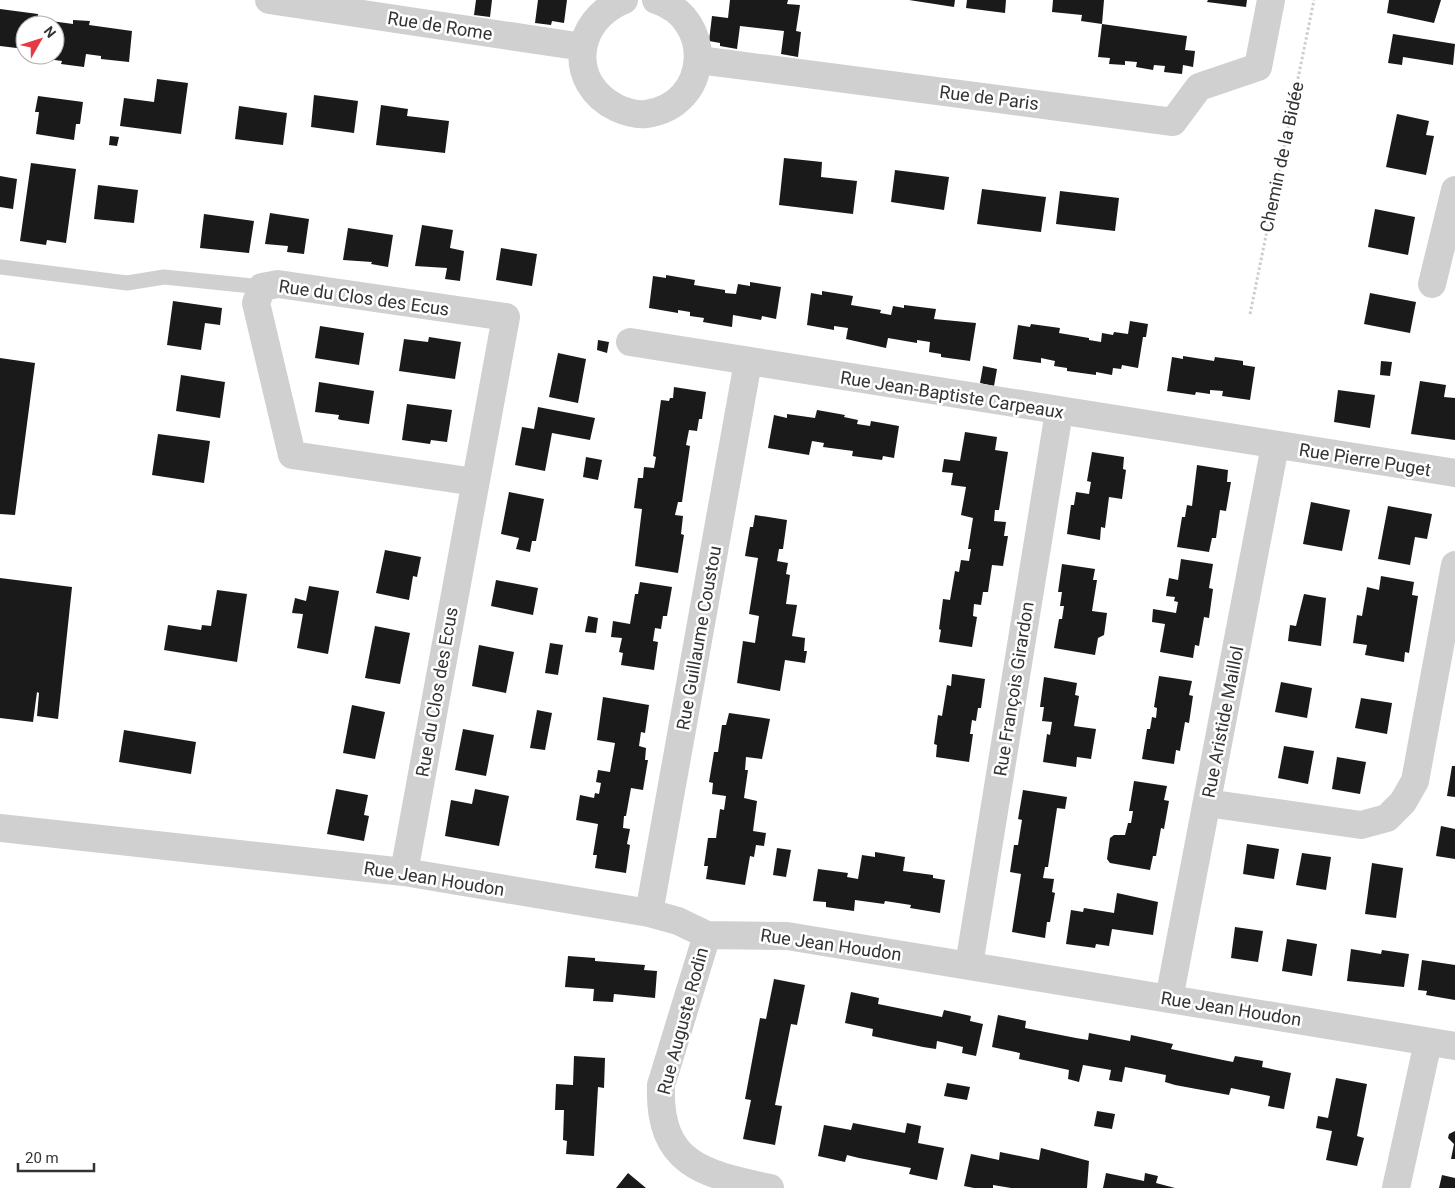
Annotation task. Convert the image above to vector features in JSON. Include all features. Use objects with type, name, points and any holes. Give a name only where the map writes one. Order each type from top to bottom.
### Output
[{"type":"street","name":"Rue de Rome","points":[[269,0],[583,47]]},
{"type":"street","points":[[624,0],[601,12],[589,28],[583,47],[583,68],[591,87],[605,102],[626,112],[646,114],[673,104],[688,90],[697,72],[699,60],[697,40],[682,14],[665,3],[656,0]]},
{"type":"street","name":"Rue de Paris","points":[[699,60],[1173,122],[1199,87],[1258,67],[1271,0]]},
{"type":"street","points":[[1432,284],[1450,235],[1455,190]]},
{"type":"street","name":"Rue du Clos des Ecus","points":[[404,872],[506,317],[278,284],[262,287],[256,303],[292,455],[475,482]]},
{"type":"street","name":"Rue Jean-Baptiste Carpeaux","points":[[630,342],[1275,446]]},
{"type":"street","name":"Rue Guillaume Coustou","points":[[649,913],[748,362]]},
{"type":"street","name":"Rue François Girardon","points":[[970,965],[1059,412]]},
{"type":"street","name":"Rue Pierre Puget","points":[[1275,446],[1455,473]]},
{"type":"street","name":"Rue Aristide Maillol","points":[[1169,999],[1275,446]]},
{"type":"street","points":[[1208,803],[1361,825],[1387,818],[1403,802],[1415,781],[1455,565]]},
{"type":"street","name":"Rue Jean Houdon","points":[[0,828],[404,872],[649,913],[678,921],[707,935],[787,936],[1455,1046]]},
{"type":"street","name":"Rue Auguste Rodin","points":[[707,935],[661,1085],[660,1111],[668,1134],[677,1150],[690,1162],[711,1174],[770,1188]]},
{"type":"street","points":[[1396,1188],[1428,1042]]},
{"type":"lane","points":[[1,266],[127,283],[164,277],[262,287]]},
{"type":"path","name":"Chemin de la Bidée","points":[[1250,314],[1314,0]]},
{"type":"building","points":[[476,0],[492,0],[490,17],[474,15]]},
{"type":"building","points":[[538,0],[567,0],[564,23],[552,21],[551,25],[535,23]]},
{"type":"building","points":[[730,0],[788,0],[787,4],[800,5],[796,31],[801,32],[798,57],[781,54],[784,31],[740,26],[737,49],[720,46],[720,43],[709,41],[712,16],[728,18]]},
{"type":"building","points":[[909,0],[955,0],[954,7]]},
{"type":"building","points":[[967,0],[1006,0],[1005,13],[966,8]]},
{"type":"building","points":[[1053,0],[1104,0],[1102,24],[1081,21],[1082,15],[1052,12]]},
{"type":"building","points":[[1208,0],[1247,0],[1246,7],[1207,2]]},
{"type":"building","points":[[1389,0],[1441,0],[1434,23],[1387,13]]},
{"type":"building","points":[[0,9],[38,14],[15,15],[15,48],[0,46]]},
{"type":"building","points":[[73,20],[90,21],[89,25],[132,31],[129,62],[101,59],[101,56],[86,54],[84,67],[65,65],[65,23],[73,24]]},
{"type":"building","points":[[1102,24],[1187,36],[1185,50],[1195,51],[1193,67],[1183,65],[1182,74],[1164,72],[1165,66],[1154,65],[1153,70],[1136,67],[1137,62],[1125,61],[1125,65],[1109,64],[1110,58],[1098,57]]},
{"type":"building","points":[[1393,34],[1455,44],[1453,65],[1403,57],[1402,65],[1388,63]]},
{"type":"building","points":[[157,79],[188,83],[181,134],[120,126],[124,98],[154,102]]},
{"type":"building","points":[[314,95],[358,101],[354,133],[311,127]]},
{"type":"building","points":[[38,96],[83,102],[80,124],[76,124],[74,140],[36,134],[39,112],[35,112]]},
{"type":"building","points":[[381,105],[408,109],[407,116],[449,121],[445,153],[376,145]]},
{"type":"building","points":[[239,106],[287,113],[283,145],[235,139]]},
{"type":"building","points":[[1397,114],[1429,121],[1426,135],[1434,136],[1426,175],[1386,167]]},
{"type":"building","points":[[110,136],[119,137],[117,146],[109,145]]},
{"type":"building","points":[[784,158],[822,162],[821,177],[857,181],[853,214],[779,205]]},
{"type":"building","points":[[31,163],[76,169],[66,243],[47,240],[46,245],[20,241]]},
{"type":"building","points":[[895,170],[949,177],[944,210],[891,202]]},
{"type":"building","points":[[0,176],[17,179],[13,209],[0,207]]},
{"type":"building","points":[[98,185],[138,190],[134,223],[94,219]]},
{"type":"building","points":[[982,189],[1046,197],[1041,232],[977,224]]},
{"type":"building","points":[[1060,191],[1119,198],[1115,231],[1056,224]]},
{"type":"building","points":[[1375,209],[1415,217],[1408,255],[1368,247]]},
{"type":"building","points":[[270,213],[309,219],[304,254],[287,252],[288,246],[265,244]]},
{"type":"building","points":[[204,214],[254,221],[249,253],[200,248]]},
{"type":"building","points":[[422,225],[453,230],[450,248],[464,251],[460,281],[445,279],[447,268],[415,266]]},
{"type":"building","points":[[348,228],[393,235],[388,267],[371,264],[372,262],[343,260]]},
{"type":"building","points":[[501,248],[537,254],[532,286],[496,280]]},
{"type":"building","points":[[666,275],[695,280],[694,285],[725,290],[725,293],[736,294],[738,284],[750,286],[750,282],[781,287],[776,319],[762,316],[761,320],[733,315],[732,327],[703,322],[704,318],[690,316],[690,312],[678,310],[678,313],[649,308],[653,276],[666,278]]},
{"type":"building","points":[[822,291],[853,296],[851,305],[881,310],[880,313],[891,315],[893,306],[904,308],[904,305],[936,309],[934,319],[976,323],[970,361],[941,357],[941,354],[929,352],[930,342],[917,340],[917,343],[888,338],[886,348],[846,339],[848,328],[834,326],[834,330],[807,325],[811,293],[822,295]]},
{"type":"building","points":[[1370,293],[1416,302],[1410,333],[1364,324]]},
{"type":"building","points":[[173,301],[222,308],[220,325],[205,323],[201,350],[167,345]]},
{"type":"building","points":[[1130,321],[1148,324],[1146,337],[1143,337],[1138,368],[1122,365],[1121,369],[1113,368],[1112,375],[1096,372],[1096,375],[1067,371],[1067,368],[1054,366],[1055,361],[1041,358],[1041,363],[1013,359],[1018,325],[1030,327],[1031,324],[1060,328],[1059,333],[1101,342],[1102,333],[1113,335],[1114,332],[1128,334]]},
{"type":"building","points":[[320,326],[364,333],[359,365],[315,358]]},
{"type":"building","points":[[429,337],[461,342],[455,379],[399,371],[404,339],[428,342]]},
{"type":"building","points":[[598,340],[609,342],[607,353],[597,350]]},
{"type":"building","points":[[558,353],[586,359],[578,403],[549,397]]},
{"type":"building","points":[[1183,356],[1214,361],[1215,357],[1243,361],[1243,365],[1255,367],[1250,400],[1222,396],[1223,391],[1210,390],[1210,394],[1196,392],[1195,395],[1167,391],[1172,357],[1183,359]]},
{"type":"building","points":[[0,358],[35,363],[15,515],[0,514]]},
{"type":"building","points":[[1381,361],[1392,362],[1390,376],[1380,375]]},
{"type":"building","points":[[983,366],[997,369],[994,386],[980,383]]},
{"type":"building","points":[[181,375],[225,382],[220,418],[176,411]]},
{"type":"building","points":[[1420,381],[1446,385],[1444,397],[1455,398],[1455,440],[1411,434]]},
{"type":"building","points":[[319,382],[374,391],[369,424],[341,420],[338,419],[339,415],[315,412]]},
{"type":"building","points":[[674,387],[706,392],[702,419],[699,419],[697,431],[689,430],[686,445],[690,446],[682,502],[678,502],[675,515],[683,516],[681,534],[684,535],[678,573],[635,566],[642,509],[634,508],[638,478],[643,478],[644,467],[654,468],[656,457],[653,456],[661,400],[669,401],[670,398],[673,398]]},
{"type":"building","points":[[1338,390],[1375,395],[1370,428],[1334,422]]},
{"type":"building","points":[[407,404],[452,410],[447,442],[431,440],[430,444],[402,440]]},
{"type":"building","points":[[538,407],[595,418],[590,440],[552,433],[545,471],[515,465],[522,427],[534,429]]},
{"type":"building","points":[[817,410],[845,415],[844,417],[858,420],[857,424],[870,426],[871,421],[899,426],[894,458],[883,456],[882,460],[852,456],[853,451],[823,447],[824,443],[812,441],[809,455],[768,448],[774,415],[787,418],[787,414],[815,418]]},
{"type":"building","points":[[965,432],[997,437],[995,450],[1008,452],[999,510],[995,510],[994,521],[1006,522],[1004,536],[1008,536],[1003,566],[992,565],[988,592],[983,592],[981,605],[974,604],[973,616],[977,617],[972,647],[939,642],[943,599],[950,600],[955,571],[959,572],[961,560],[969,561],[971,549],[968,549],[973,518],[961,515],[966,487],[951,485],[953,473],[942,472],[944,459],[960,461]]},
{"type":"building","points":[[158,434],[210,441],[204,483],[152,475]]},
{"type":"building","points":[[1092,452],[1124,457],[1123,469],[1126,470],[1122,499],[1109,497],[1105,528],[1101,527],[1100,540],[1067,534],[1071,505],[1074,505],[1076,492],[1089,494],[1091,482],[1087,481]]},
{"type":"building","points":[[586,457],[602,460],[598,480],[583,477]]},
{"type":"building","points":[[1197,465],[1228,470],[1227,482],[1231,482],[1226,511],[1220,510],[1216,538],[1212,538],[1209,552],[1177,547],[1182,517],[1185,517],[1187,505],[1192,506]]},
{"type":"building","points":[[509,492],[544,499],[536,541],[532,541],[530,552],[516,549],[519,538],[501,534]]},
{"type":"building","points":[[1311,502],[1350,510],[1342,551],[1303,544]]},
{"type":"building","points":[[1388,506],[1432,514],[1427,539],[1415,537],[1410,565],[1378,559]]},
{"type":"building","points":[[755,515],[787,520],[783,549],[779,549],[777,561],[788,563],[786,574],[790,575],[786,604],[797,605],[792,636],[805,638],[804,651],[807,651],[805,663],[785,660],[780,691],[737,683],[743,641],[755,643],[759,616],[749,614],[758,558],[745,556],[750,527],[753,527]]},
{"type":"building","points":[[385,550],[421,557],[417,577],[413,576],[409,600],[376,593]]},
{"type":"building","points":[[1181,559],[1213,564],[1209,588],[1213,589],[1209,618],[1204,617],[1199,646],[1195,645],[1193,658],[1160,652],[1165,624],[1152,622],[1153,609],[1176,613],[1178,602],[1174,601],[1175,597],[1166,596],[1169,578],[1178,580]]},
{"type":"building","points":[[1062,564],[1095,569],[1093,580],[1097,580],[1092,611],[1107,613],[1104,635],[1098,638],[1095,655],[1054,648],[1059,619],[1062,619],[1064,606],[1060,606],[1062,592],[1058,592]]},
{"type":"building","points":[[1381,576],[1414,582],[1412,595],[1418,596],[1409,653],[1405,652],[1404,662],[1365,655],[1367,645],[1353,643],[1357,615],[1362,616],[1367,587],[1379,590]]},
{"type":"building","points":[[0,578],[72,587],[58,719],[37,716],[39,693],[37,692],[33,722],[0,718]]},
{"type":"building","points":[[496,580],[538,588],[533,615],[491,606]]},
{"type":"building","points":[[640,582],[672,587],[667,616],[663,616],[661,629],[655,628],[653,641],[658,642],[654,670],[621,665],[623,653],[619,652],[622,638],[611,637],[613,621],[630,624],[635,594],[638,594]]},
{"type":"building","points":[[309,586],[339,591],[328,654],[297,648],[303,614],[292,613],[295,598],[306,601]]},
{"type":"building","points":[[217,590],[247,594],[237,662],[164,650],[168,625],[201,630],[202,625],[211,626]]},
{"type":"building","points":[[1304,594],[1326,598],[1321,646],[1288,641],[1290,625],[1296,626]]},
{"type":"building","points":[[588,616],[598,618],[596,633],[585,632]]},
{"type":"building","points":[[375,626],[410,633],[400,684],[365,678]]},
{"type":"building","points":[[550,643],[563,645],[558,675],[545,673]]},
{"type":"building","points":[[479,645],[514,652],[506,693],[472,686]]},
{"type":"building","points":[[952,674],[985,679],[981,708],[978,708],[976,721],[972,720],[970,734],[973,734],[969,762],[936,757],[937,745],[934,744],[938,715],[942,716],[947,685],[951,686]]},
{"type":"building","points":[[1159,676],[1192,681],[1189,695],[1193,696],[1189,723],[1185,722],[1180,751],[1176,750],[1174,764],[1142,759],[1147,729],[1150,729],[1152,717],[1156,718],[1157,708],[1154,707]]},
{"type":"building","points":[[1044,677],[1077,683],[1075,695],[1079,696],[1074,726],[1096,729],[1091,759],[1077,757],[1076,767],[1043,762],[1047,734],[1050,735],[1052,722],[1042,721],[1044,707],[1040,707]]},
{"type":"building","points":[[1281,682],[1312,688],[1307,718],[1275,712]]},
{"type":"building","points":[[603,697],[649,705],[645,733],[641,732],[639,746],[646,748],[645,760],[648,760],[643,790],[631,788],[626,816],[624,816],[623,828],[630,829],[627,844],[630,845],[626,873],[595,868],[597,855],[593,855],[598,824],[576,820],[580,795],[594,798],[595,793],[599,794],[601,783],[596,782],[598,770],[610,772],[615,743],[597,740]]},
{"type":"building","points":[[1361,698],[1392,703],[1387,734],[1355,728]]},
{"type":"building","points":[[352,705],[385,712],[375,759],[343,753]]},
{"type":"building","points":[[537,710],[552,713],[545,750],[530,748]]},
{"type":"building","points":[[729,713],[770,719],[762,759],[746,757],[745,770],[748,770],[744,798],[757,801],[753,831],[766,833],[764,846],[756,845],[754,857],[750,856],[745,885],[706,879],[708,866],[704,866],[708,838],[716,838],[720,809],[724,810],[726,796],[712,794],[713,783],[709,782],[714,752],[718,752],[722,725],[726,725]]},
{"type":"building","points":[[463,729],[494,735],[486,776],[455,770]]},
{"type":"building","points":[[124,730],[196,742],[191,774],[119,762]]},
{"type":"building","points":[[1284,746],[1314,751],[1308,784],[1278,778]]},
{"type":"building","points":[[1337,757],[1366,762],[1360,794],[1332,789]]},
{"type":"building","points":[[1452,766],[1455,766],[1455,797],[1447,796]]},
{"type":"building","points":[[1134,781],[1167,786],[1164,800],[1169,801],[1164,829],[1161,828],[1156,856],[1153,856],[1150,870],[1110,863],[1107,859],[1110,838],[1114,835],[1125,835],[1128,823],[1131,823],[1133,811],[1129,811]]},
{"type":"building","points":[[336,789],[368,795],[364,815],[369,816],[364,841],[327,834]]},
{"type":"building","points":[[475,789],[509,796],[499,846],[445,836],[451,800],[472,804]]},
{"type":"building","points":[[1023,790],[1067,797],[1065,809],[1057,808],[1048,867],[1045,867],[1043,878],[1054,879],[1052,892],[1055,893],[1050,922],[1047,922],[1045,938],[1012,932],[1021,874],[1010,872],[1014,845],[1018,845],[1022,820],[1018,819]]},
{"type":"building","points":[[1441,826],[1455,829],[1455,859],[1436,856]]},
{"type":"building","points":[[1247,844],[1279,849],[1274,879],[1243,874]]},
{"type":"building","points":[[777,848],[791,850],[786,877],[773,875]]},
{"type":"building","points":[[875,852],[905,857],[903,871],[933,875],[933,878],[945,880],[940,913],[910,908],[911,905],[885,901],[884,904],[855,900],[854,911],[826,907],[826,902],[813,901],[818,869],[848,873],[847,877],[858,879],[862,855],[875,857]]},
{"type":"building","points":[[1302,853],[1331,857],[1326,890],[1296,885]]},
{"type":"building","points":[[1372,863],[1403,868],[1396,918],[1365,914]]},
{"type":"building","points":[[1117,893],[1158,902],[1153,935],[1112,929],[1109,946],[1096,944],[1095,948],[1066,944],[1071,910],[1083,912],[1084,908],[1114,913]]},
{"type":"building","points":[[1235,927],[1263,931],[1258,962],[1231,958]]},
{"type":"building","points":[[1287,939],[1317,944],[1312,976],[1282,971]]},
{"type":"building","points":[[1351,949],[1381,954],[1382,950],[1409,954],[1404,987],[1347,981]]},
{"type":"building","points":[[568,956],[595,958],[595,961],[645,965],[644,970],[657,971],[655,998],[614,994],[613,1002],[593,1001],[594,989],[565,987]]},
{"type":"building","points":[[1422,960],[1455,965],[1455,1000],[1426,995],[1427,991],[1418,990]]},
{"type":"building","points":[[774,979],[805,985],[797,1025],[791,1024],[775,1105],[782,1106],[775,1145],[743,1139],[751,1100],[745,1099],[760,1018],[766,1019]]},
{"type":"building","points":[[851,992],[879,998],[878,1004],[942,1017],[944,1010],[971,1016],[970,1021],[983,1024],[976,1056],[962,1053],[963,1047],[937,1041],[936,1049],[872,1036],[873,1029],[845,1023]]},
{"type":"building","points":[[998,1015],[1026,1021],[1025,1028],[1076,1038],[1088,1040],[1089,1033],[1130,1041],[1131,1035],[1173,1044],[1171,1049],[1233,1062],[1235,1056],[1263,1061],[1262,1067],[1291,1073],[1284,1109],[1268,1106],[1270,1096],[1231,1088],[1229,1095],[1175,1085],[1165,1082],[1166,1075],[1125,1067],[1122,1082],[1109,1080],[1111,1070],[1083,1065],[1079,1082],[1068,1079],[1069,1070],[1019,1059],[1020,1053],[992,1047]]},
{"type":"building","points":[[574,1056],[605,1058],[604,1088],[598,1087],[594,1156],[566,1154],[567,1141],[563,1140],[564,1110],[555,1110],[556,1084],[573,1085]]},
{"type":"building","points":[[1336,1078],[1367,1084],[1357,1136],[1364,1138],[1357,1166],[1326,1160],[1332,1131],[1316,1128],[1318,1116],[1328,1118]]},
{"type":"building","points":[[947,1083],[970,1087],[967,1100],[944,1096]]},
{"type":"building","points":[[1097,1111],[1115,1114],[1112,1129],[1094,1126]]},
{"type":"building","points":[[853,1123],[905,1133],[907,1123],[921,1126],[918,1143],[944,1148],[937,1180],[909,1174],[911,1168],[847,1155],[845,1162],[818,1156],[824,1125],[851,1130]]},
{"type":"building","points":[[1455,1131],[1455,1159],[1451,1159],[1454,1144],[1448,1138],[1449,1134]]},
{"type":"building","points":[[1041,1148],[1089,1161],[1087,1188],[1011,1188],[993,1185],[993,1188],[974,1188],[964,1186],[971,1154],[999,1160],[1000,1152],[1039,1160]]},
{"type":"building","points":[[628,1173],[646,1188],[616,1188]]},
{"type":"building","points":[[1106,1173],[1144,1181],[1145,1173],[1158,1176],[1156,1183],[1175,1188],[1103,1188]]},
{"type":"building","points":[[1442,1175],[1455,1178],[1455,1188],[1439,1188]]}]
